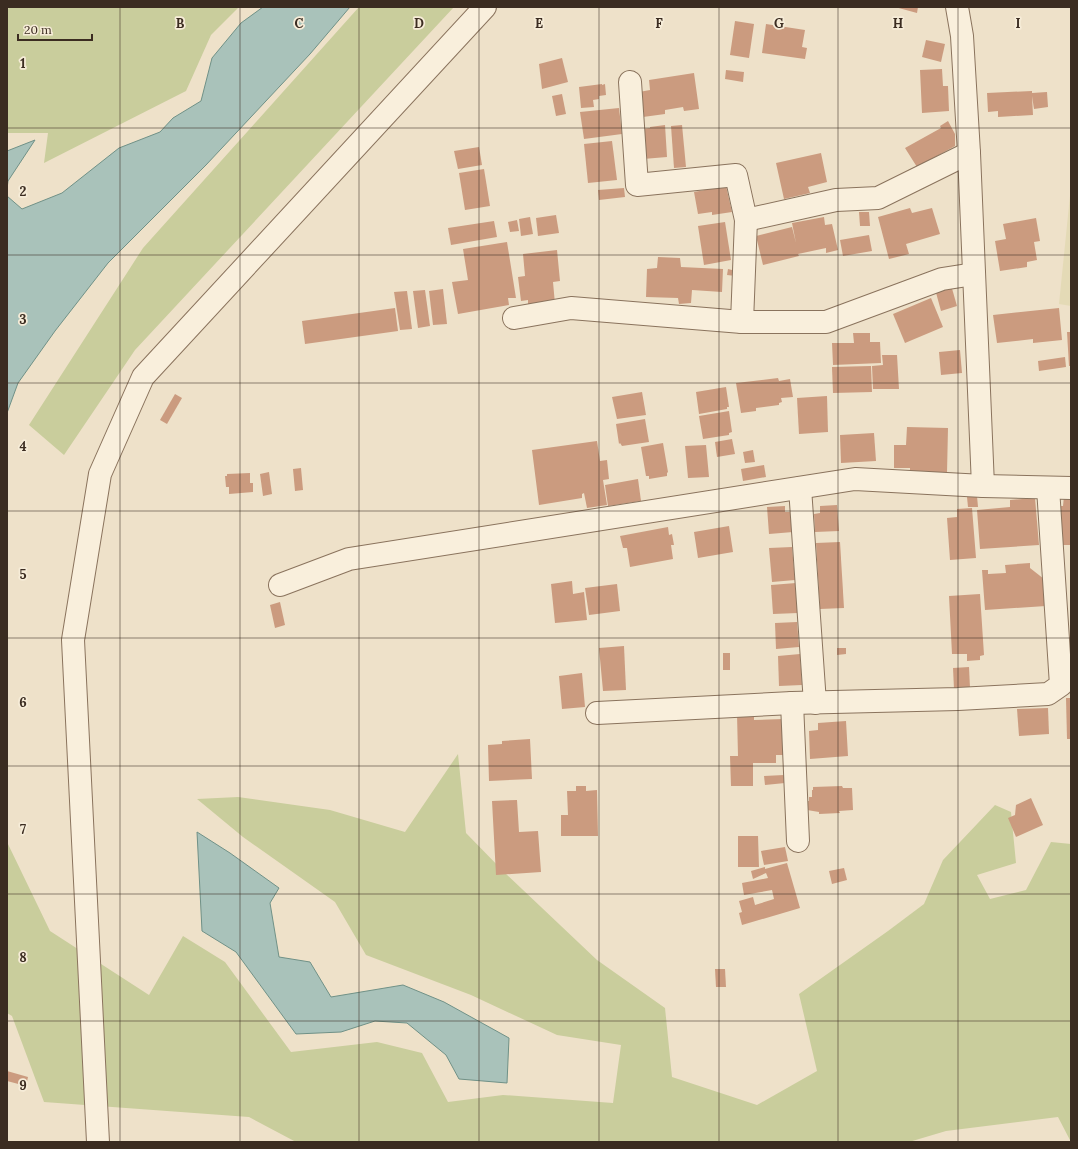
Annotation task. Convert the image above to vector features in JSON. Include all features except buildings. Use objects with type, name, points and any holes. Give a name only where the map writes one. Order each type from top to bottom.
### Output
[{"type":"street","points":[[98,1142],[73,640],[100,474],[143,377],[485,7]]},
{"type":"street","points":[[957,7],[962,36],[969,154],[983,486]]},
{"type":"street","points":[[630,82],[637,185],[736,175],[746,220],[742,322]]},
{"type":"street","points":[[746,220],[836,200],[878,198],[969,154]]},
{"type":"street","points":[[514,318],[571,308],[742,322],[826,322],[942,279],[974,274]]},
{"type":"street","points":[[280,586],[349,559],[855,479],[983,486],[1071,488]]},
{"type":"street","points":[[800,488],[815,703]]},
{"type":"street","points":[[597,713],[792,703],[958,699],[1048,694],[1061,685],[1048,488]]},
{"type":"street","points":[[792,703],[798,841]]},
{"type":"shaded area","points":[[1071,186],[1071,306],[1059,304]]},
{"type":"green space","points":[[9,7],[239,7],[211,35],[186,91],[44,163],[48,133],[7,133],[7,11]]},
{"type":"green space","points":[[359,7],[454,7],[135,350],[64,455],[29,425],[143,248]]},
{"type":"green space","points":[[458,754],[466,833],[505,873],[597,960],[665,1008],[672,1077],[757,1105],[817,1071],[799,994],[924,904],[943,860],[995,805],[1011,812],[1016,863],[977,875],[990,899],[1026,890],[1051,842],[1071,844],[1071,1142],[1058,1117],[946,1131],[909,1142],[296,1142],[249,1117],[44,1102],[12,1016],[7,1013],[7,842],[50,931],[149,995],[183,936],[225,962],[291,1052],[377,1042],[422,1053],[448,1102],[503,1095],[613,1103],[621,1045],[557,1035],[471,995],[366,955],[335,902],[243,837],[197,799],[238,797],[330,810],[405,832]]},
{"type":"water","points":[[263,7],[350,7],[310,54],[206,165],[108,263],[55,331],[18,383],[7,413],[7,196],[22,209],[62,193],[119,148],[160,132],[173,118],[201,101],[212,58],[241,23]]},
{"type":"water","points":[[35,140],[8,181],[7,189],[7,151]]},
{"type":"water","points":[[197,832],[230,853],[279,888],[270,903],[279,957],[310,962],[331,997],[403,985],[444,1002],[509,1038],[507,1083],[459,1079],[446,1055],[407,1023],[375,1021],[341,1032],[296,1034],[236,952],[202,931]]}]
